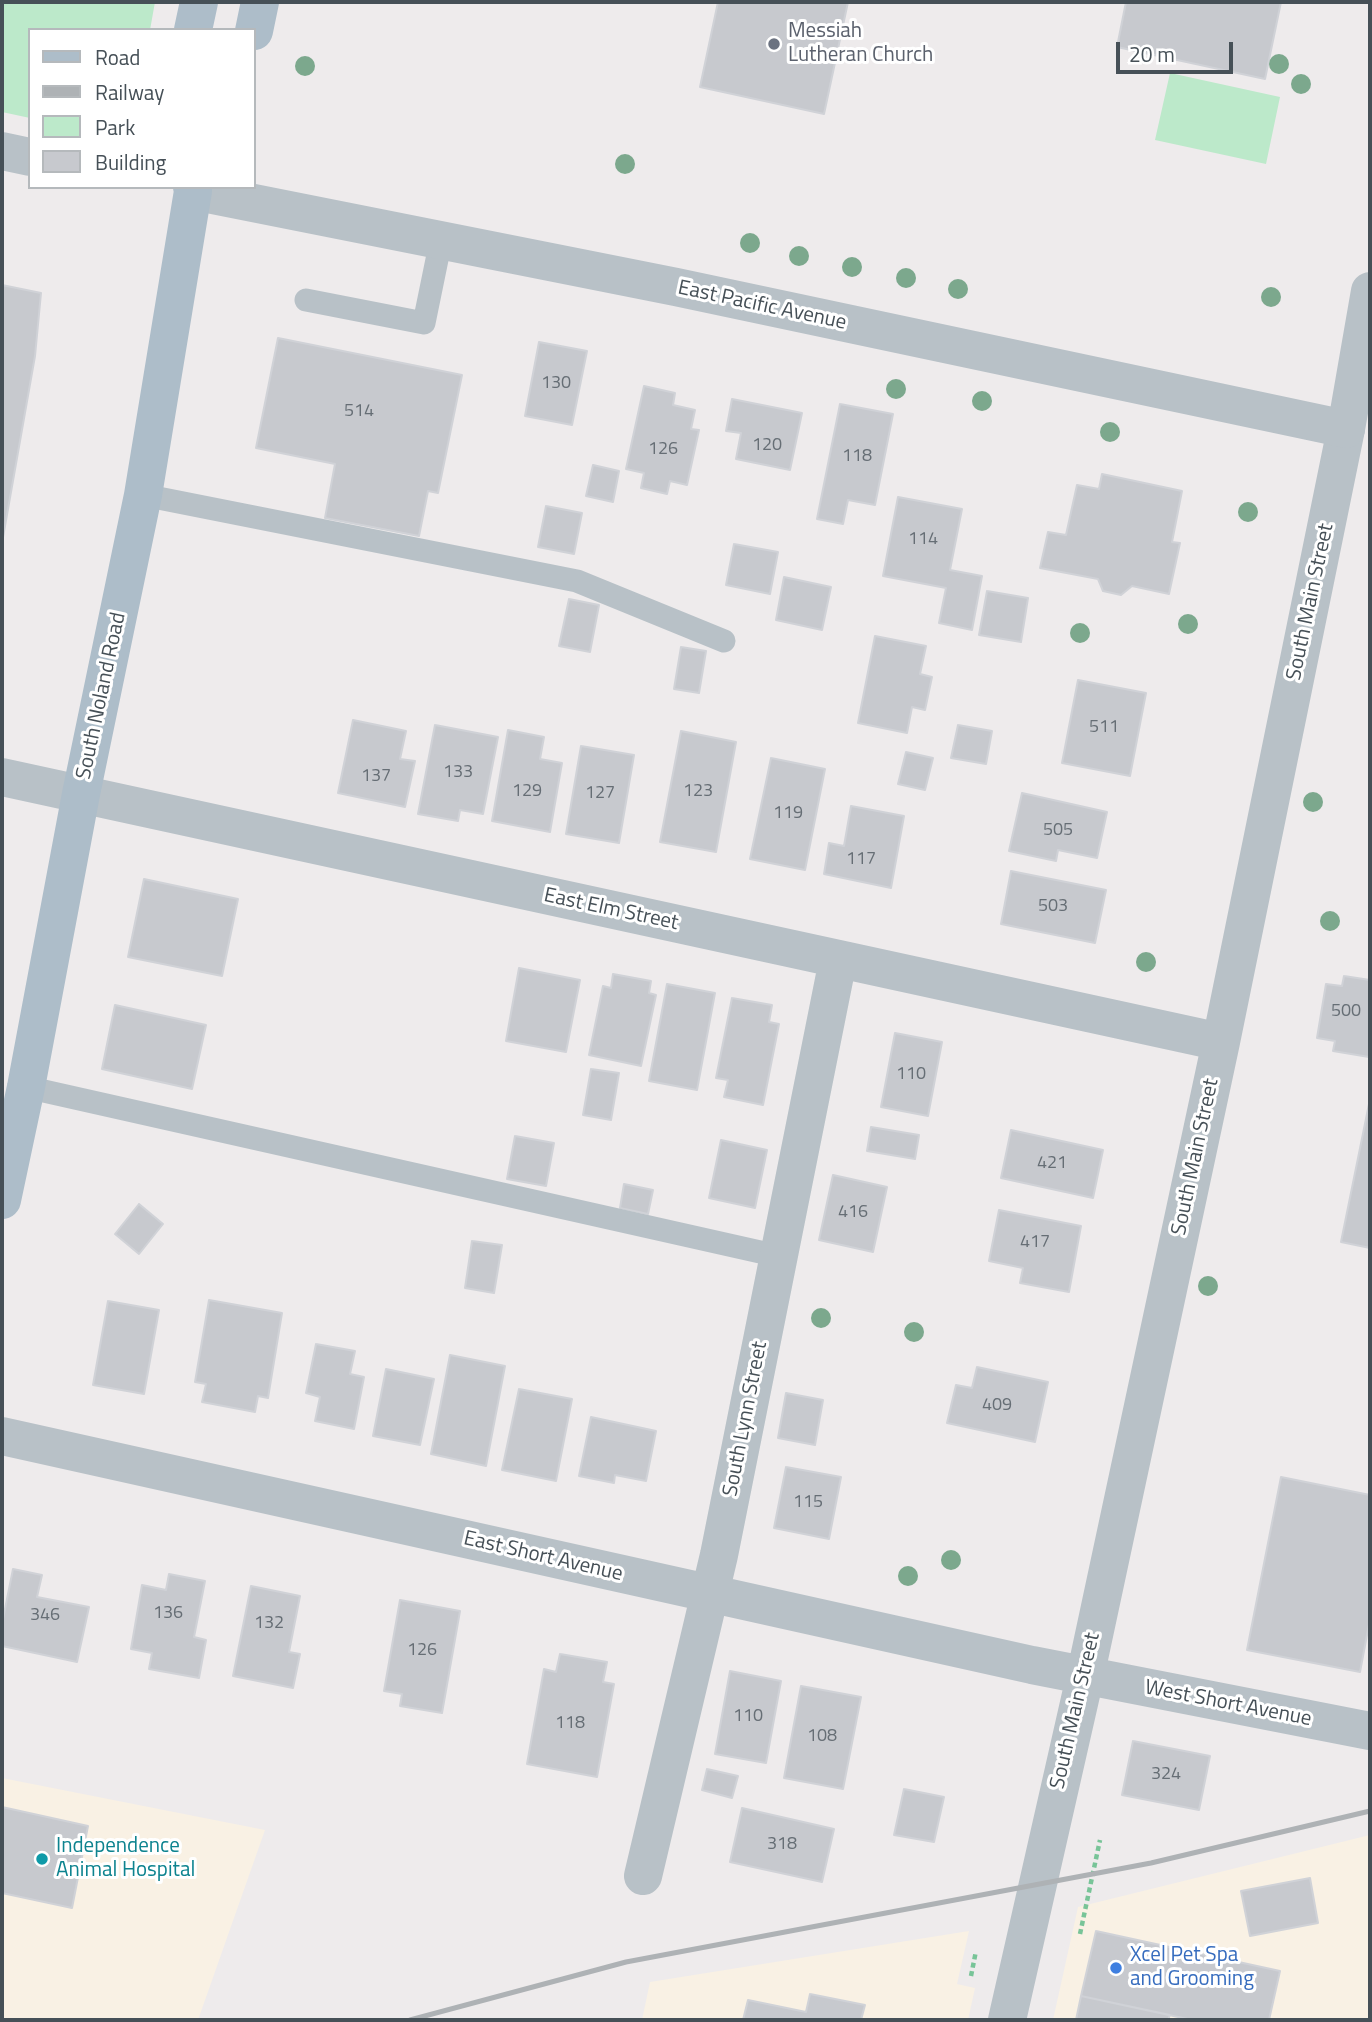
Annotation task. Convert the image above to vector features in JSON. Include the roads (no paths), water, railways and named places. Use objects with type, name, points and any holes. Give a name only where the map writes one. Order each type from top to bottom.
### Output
[{"type":"main road","points":[[193,28],[199,2]]},
{"type":"main road","points":[[255,28],[260,2]]},
{"type":"main road","name":"South Noland Road","points":[[2,1200],[81,794],[143,495],[189,189]]},
{"type":"street","points":[[2,152],[28,157]]},
{"type":"street","name":"East Pacific Avenue","points":[[194,189],[689,290],[1355,420]]},
{"type":"street","name":"South Main Street","points":[[1007,2020],[1085,1677],[1355,420],[1370,291]]},
{"type":"street","name":"East Elm Street","points":[[2,777],[1221,1042]]},
{"type":"street","name":"South Lynn Street","points":[[643,1876],[710,1594],[838,960]]},
{"type":"street","name":"East Short Avenue","points":[[2,1436],[1085,1677]]},
{"type":"street","name":"West Short Avenue","points":[[1085,1677],[1370,1731]]},
{"type":"lane","points":[[306,300],[424,323],[441,240]]},
{"type":"lane","points":[[143,495],[577,581],[724,641]]},
{"type":"lane","points":[[26,1087],[778,1256]]},
{"type":"railway","points":[[410,2020],[626,1962],[1151,1863],[1370,1811]]},
{"type":"place","name":"Messiah Lutheran Church","points":[[774,44]]},
{"type":"place","name":"Independence Animal Hospital","points":[[42,1859]]},
{"type":"place","name":"Xcel Pet Spa and Grooming","points":[[1116,1968]]}]
